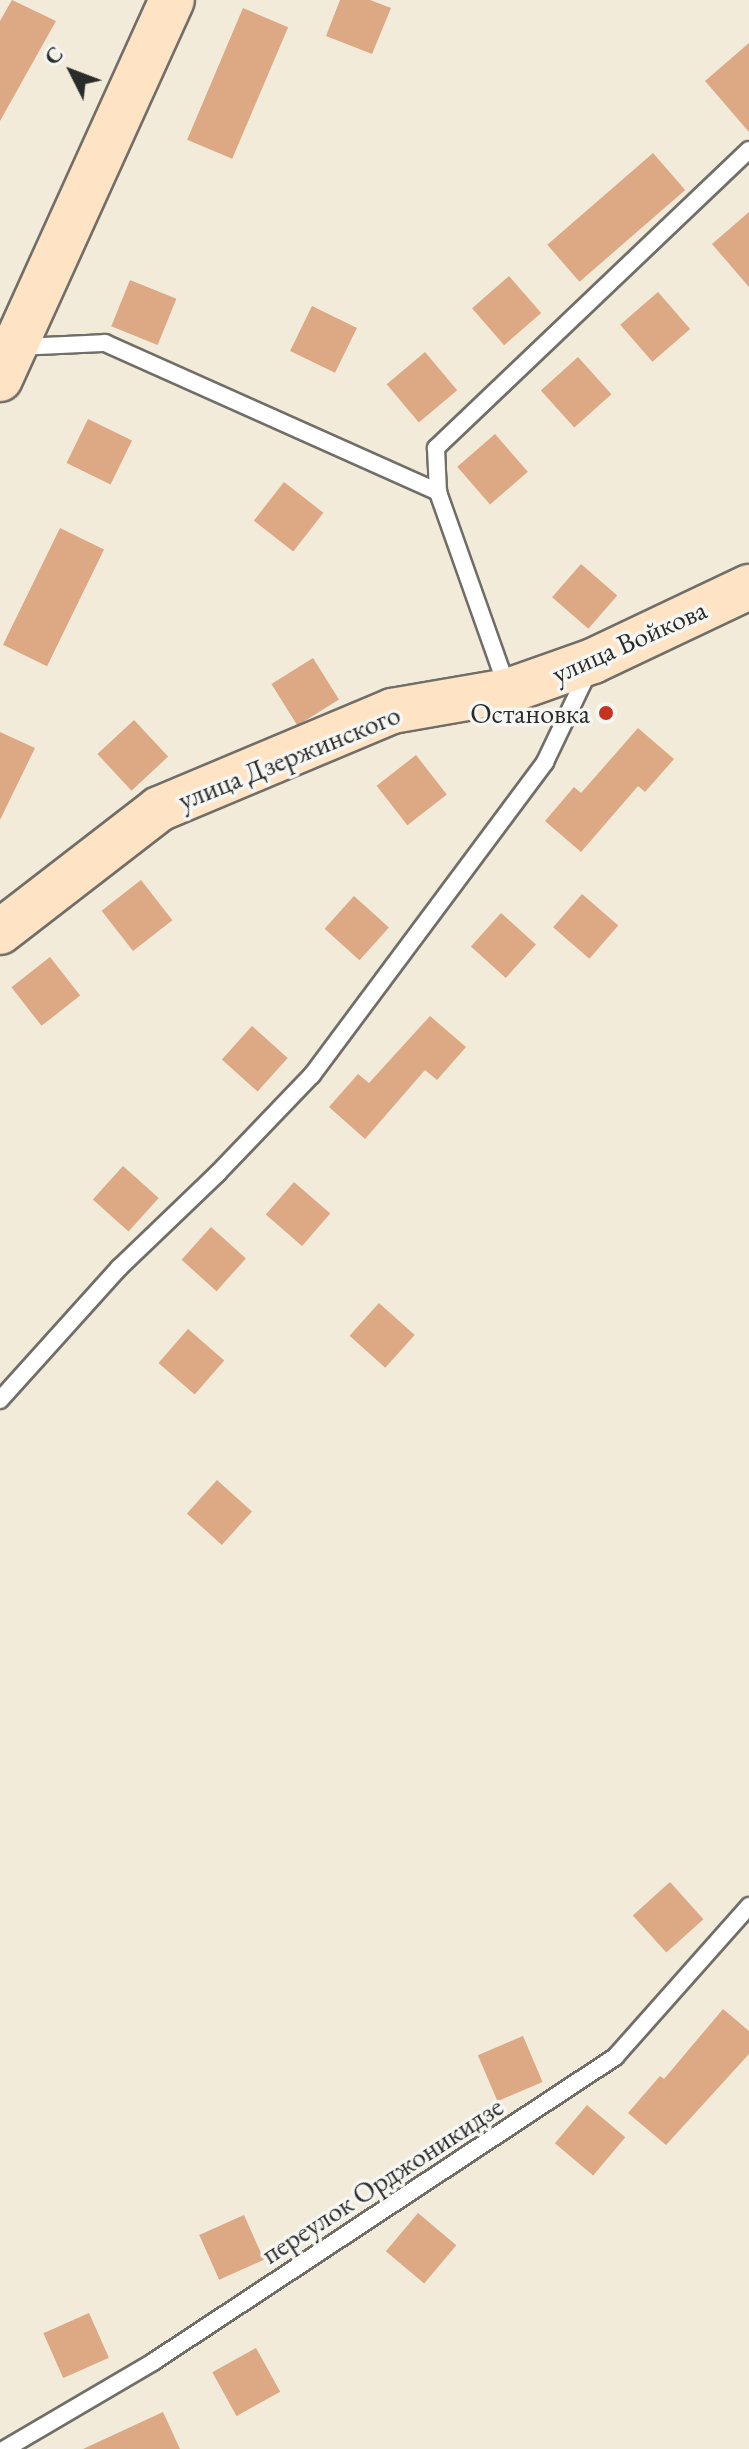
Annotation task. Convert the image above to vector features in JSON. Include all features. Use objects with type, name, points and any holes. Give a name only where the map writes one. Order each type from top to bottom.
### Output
[{"type":"street","points":[[5,356],[172,0]]},
{"type":"street","name":"улица Войкова","points":[[508,691],[593,661],[749,587]]},
{"type":"street","name":"улица Дзержинского","points":[[0,932],[159,809],[392,711],[508,691]]},
{"type":"lane","points":[[508,691],[438,492],[436,448],[749,150]]},
{"type":"lane","points":[[5,356],[105,343],[438,492]]},
{"type":"lane","points":[[0,1400],[119,1268],[218,1173],[312,1075],[545,762],[593,661]]},
{"type":"lane","name":"переулок Орджоникидзе","points":[[5,2449],[153,2362],[615,2057],[749,1906]]},
{"type":"building","points":[[12,0],[56,21],[0,121],[0,21]]},
{"type":"building","points":[[340,0],[370,0],[391,8],[372,54],[326,36]]},
{"type":"building","points":[[243,8],[288,27],[232,159],[187,140]]},
{"type":"building","points":[[749,43],[749,132],[705,81]]},
{"type":"building","points":[[653,153],[685,190],[579,282],[547,245]]},
{"type":"building","points":[[749,212],[749,287],[712,244]]},
{"type":"building","points":[[509,276],[541,313],[504,345],[472,308]]},
{"type":"building","points":[[130,280],[176,299],[158,345],[111,326]]},
{"type":"building","points":[[658,292],[690,329],[652,362],[620,325]]},
{"type":"building","points":[[312,306],[357,328],[335,373],[290,351]]},
{"type":"building","points":[[425,352],[457,390],[419,422],[387,384]]},
{"type":"building","points":[[578,357],[611,394],[574,428],[541,390]]},
{"type":"building","points":[[88,419],[132,440],[111,485],[67,463]]},
{"type":"building","points":[[495,434],[528,472],[490,505],[457,467]]},
{"type":"building","points":[[284,482],[323,513],[293,551],[254,521]]},
{"type":"building","points":[[60,528],[104,549],[47,666],[3,645]]},
{"type":"building","points":[[581,564],[617,595],[588,629],[552,597]]},
{"type":"building","points":[[313,658],[339,700],[297,726],[271,684]]},
{"type":"building","points":[[134,720],[168,757],[132,791],[97,754]]},
{"type":"building","points":[[638,728],[674,759],[645,792],[638,786],[581,852],[545,821],[574,787],[581,793]]},
{"type":"building","points":[[0,732],[35,748],[0,820]]},
{"type":"building","points":[[416,755],[447,794],[407,825],[377,786]]},
{"type":"building","points":[[141,880],[172,920],[133,951],[102,911]]},
{"type":"building","points":[[582,894],[618,925],[589,959],[553,927]]},
{"type":"building","points":[[354,896],[389,927],[359,960],[325,929]]},
{"type":"building","points":[[501,913],[536,944],[506,978],[471,946]]},
{"type":"building","points":[[50,957],[80,996],[42,1026],[11,987]]},
{"type":"building","points":[[430,1016],[466,1047],[437,1080],[425,1070],[365,1139],[329,1107],[358,1074],[369,1083]]},
{"type":"building","points":[[252,1026],[288,1058],[258,1092],[222,1059]]},
{"type":"building","points":[[123,1166],[159,1198],[129,1232],[93,1199]]},
{"type":"building","points":[[294,1182],[330,1213],[302,1246],[266,1214]]},
{"type":"building","points":[[211,1227],[246,1258],[216,1291],[182,1260]]},
{"type":"building","points":[[379,1303],[415,1335],[385,1368],[350,1336]]},
{"type":"building","points":[[188,1329],[224,1360],[195,1394],[158,1363]]},
{"type":"building","points":[[217,1480],[252,1511],[222,1545],[187,1513]]},
{"type":"building","points":[[670,1882],[703,1919],[666,1953],[633,1915]]},
{"type":"building","points":[[723,2009],[749,2031],[749,2054],[666,2145],[628,2113],[660,2076],[664,2079]]},
{"type":"building","points":[[523,2036],[543,2082],[497,2101],[478,2055]]},
{"type":"building","points":[[587,2105],[625,2137],[593,2175],[555,2143]]},
{"type":"building","points":[[418,2213],[456,2245],[424,2283],[386,2251]]},
{"type":"building","points":[[244,2215],[264,2260],[219,2280],[199,2235]]},
{"type":"building","points":[[89,2313],[109,2358],[63,2378],[43,2333]]},
{"type":"building","points":[[256,2348],[280,2392],[237,2416],[212,2372]]},
{"type":"building","points":[[163,2412],[180,2449],[83,2449]]},
{"type":"place","name":"Остановка","points":[[606,713]]}]
